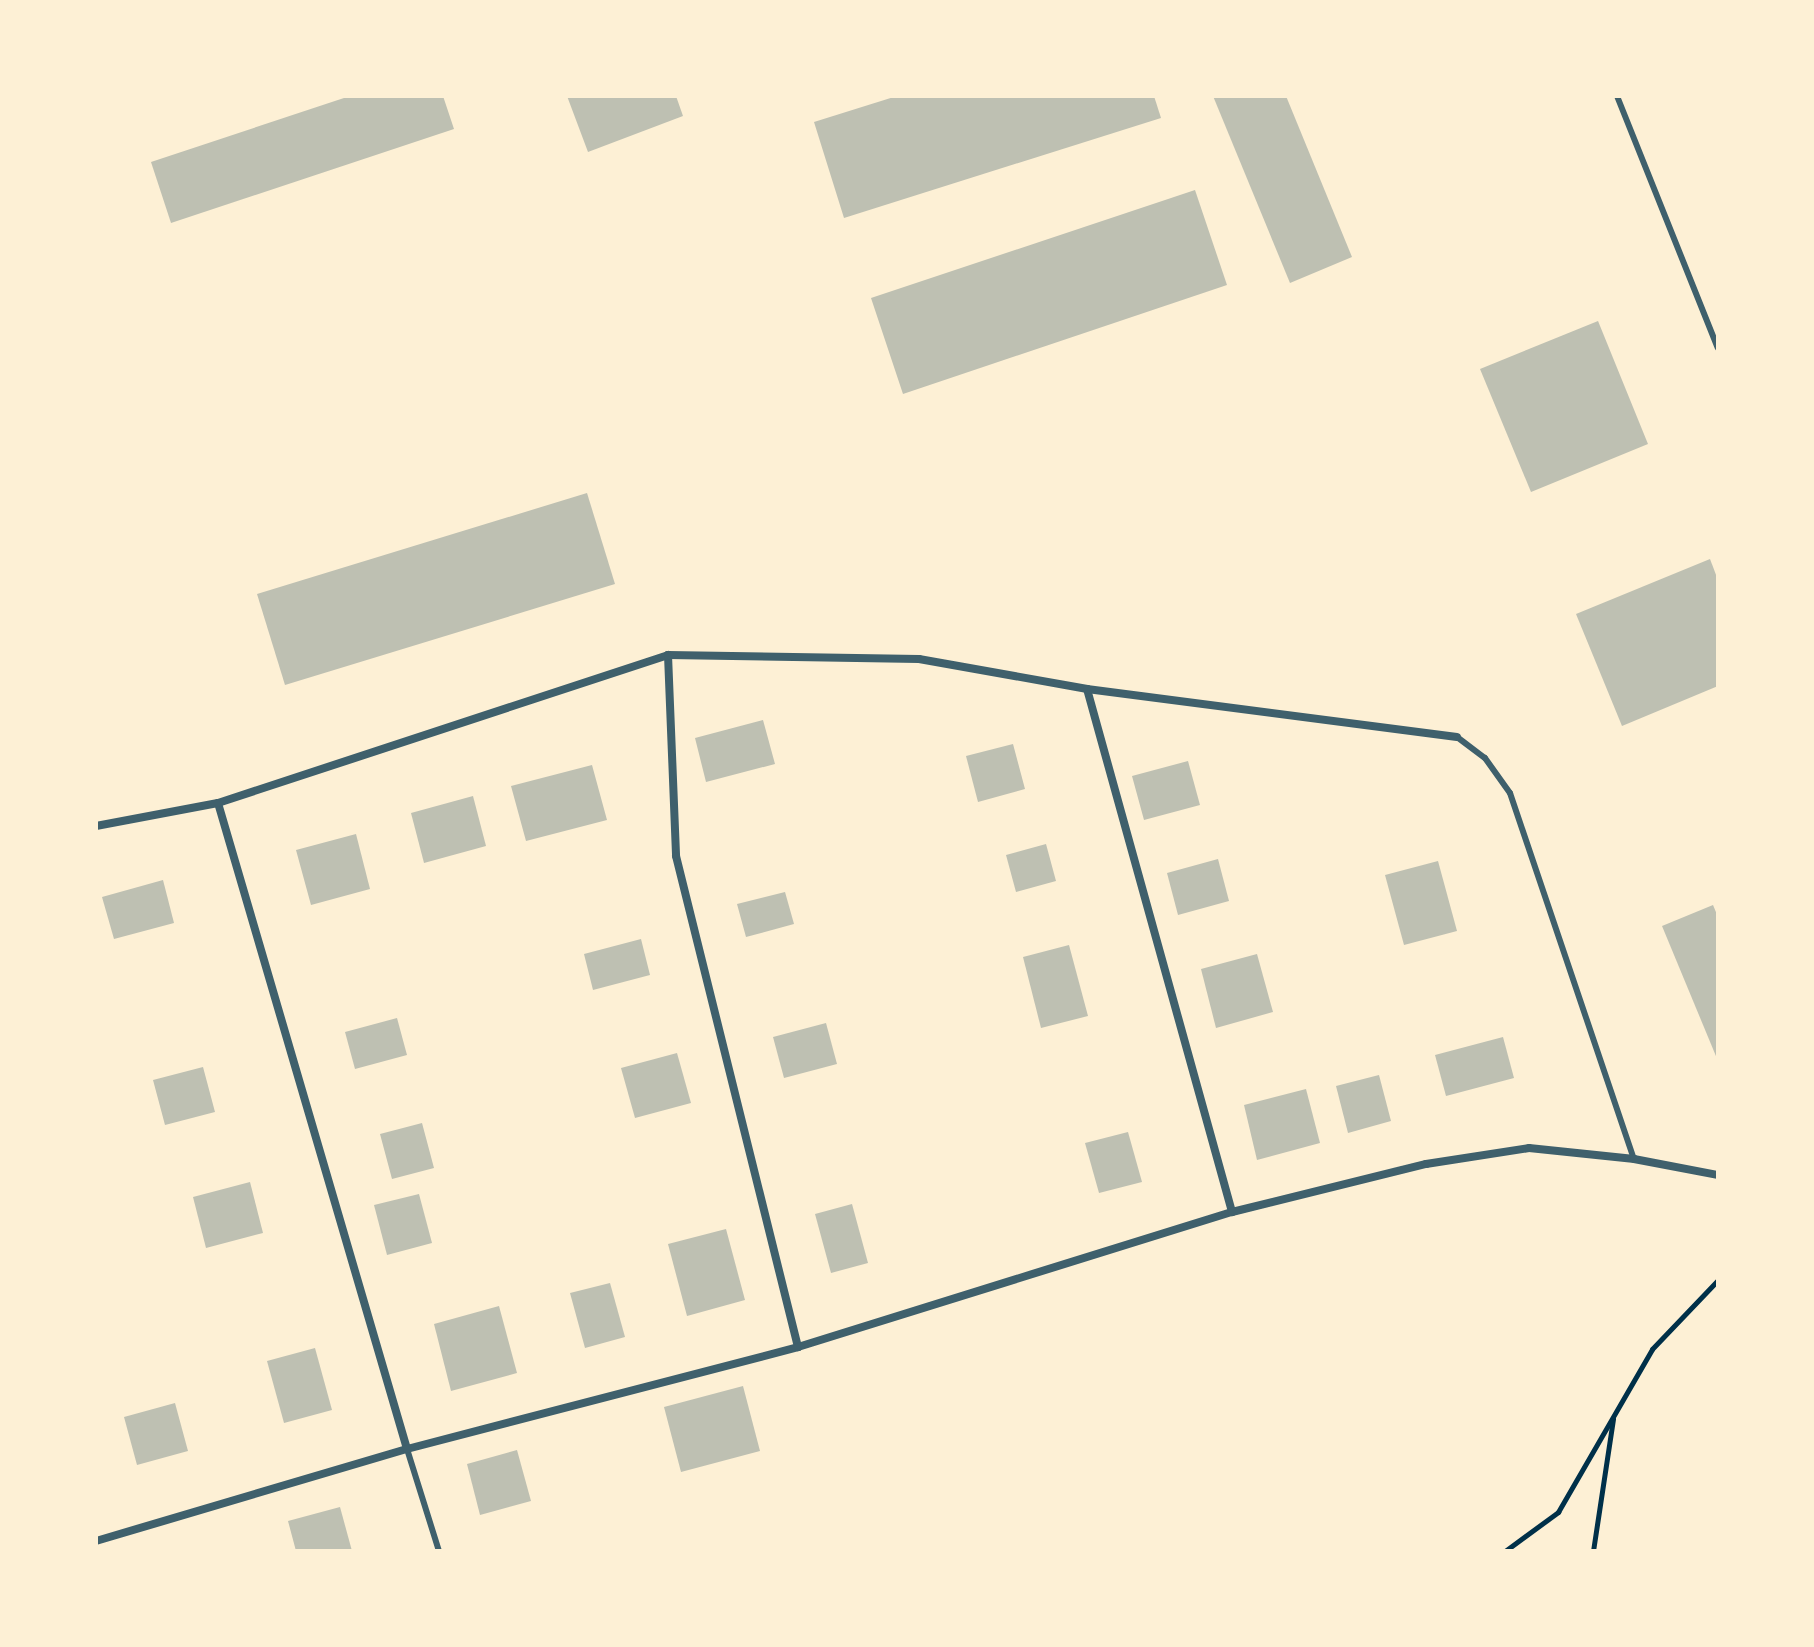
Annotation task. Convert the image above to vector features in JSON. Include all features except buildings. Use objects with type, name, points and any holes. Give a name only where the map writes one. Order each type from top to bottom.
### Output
[{"type":"street","points":[[668,655],[676,856],[798,1347]]},
{"type":"street","points":[[96,826],[218,803],[668,655],[919,659],[1087,689],[1457,737]]},
{"type":"street","points":[[1087,689],[1232,1212]]},
{"type":"street","points":[[218,803],[407,1449]]},
{"type":"street","points":[[96,1541],[407,1449],[798,1347],[1232,1212],[1426,1164],[1529,1148],[1634,1159],[1718,1175]]},
{"type":"lane","points":[[1617,96],[1718,348]]},
{"type":"lane","points":[[1457,737],[1485,758],[1510,793],[1634,1159]]},
{"type":"lane","points":[[407,1449],[439,1551]]},
{"type":"path","points":[[1505,1551],[1558,1512],[1652,1349],[1718,1280]]},
{"type":"path","points":[[1593,1551],[1614,1415]]}]
